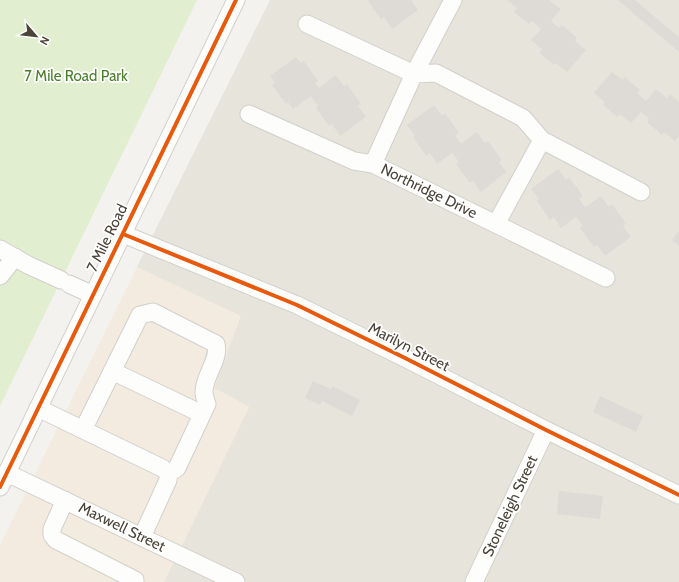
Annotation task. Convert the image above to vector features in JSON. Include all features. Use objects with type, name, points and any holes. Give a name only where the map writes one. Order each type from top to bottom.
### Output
[{"type":"street","name":"7 Mile Road","points":[[3,480],[236,0]]},
{"type":"street","points":[[373,164],[414,74],[452,0]]},
{"type":"street","points":[[307,24],[414,74],[436,73],[522,118],[542,140],[641,192]]},
{"type":"street","name":"Northridge Drive","points":[[249,114],[354,161],[373,164],[606,278]]},
{"type":"street","points":[[496,224],[542,140]]},
{"type":"street","name":"Marilyn Street","points":[[123,234],[297,305],[679,495]]},
{"type":"street","points":[[0,248],[93,296]]},
{"type":"street","points":[[0,276],[15,257]]},
{"type":"street","points":[[83,430],[140,315],[153,312],[216,344],[218,351],[206,380],[204,393],[207,404],[177,468],[169,473],[168,480],[142,537]]},
{"type":"street","points":[[112,371],[202,414]]},
{"type":"street","points":[[38,408],[162,468],[169,473]]},
{"type":"street","name":"Stoneleigh Street","points":[[474,582],[546,430]]},
{"type":"street","name":"Maxwell Street","points":[[3,480],[65,500],[236,582]]},
{"type":"street","points":[[65,500],[52,529],[52,535],[56,540],[135,580],[135,582]]},
{"type":"shaded area","points":[[270,0],[679,0],[679,582],[164,582],[249,407],[214,388],[137,267]]},
{"type":"shaded area","points":[[137,267],[241,316],[214,388],[249,407],[164,582],[0,582],[0,545]]},
{"type":"green space","name":"7 Mile Road Park","points":[[0,0],[197,0],[0,406]]},
{"type":"building","points":[[411,0],[418,10],[392,29],[384,17],[381,19],[368,1]]},
{"type":"building","points":[[507,0],[549,0],[561,9],[551,21],[559,28],[562,25],[577,38],[575,41],[586,50],[567,72],[556,63],[554,65],[539,53],[542,49],[531,40],[541,29],[532,21],[529,24],[514,12],[517,8]]},
{"type":"building","points":[[618,0],[635,0],[679,37],[679,52]]},
{"type":"building","points":[[296,57],[301,63],[304,61],[318,81],[315,83],[319,88],[336,75],[344,86],[347,84],[361,104],[358,106],[366,117],[340,136],[332,124],[329,126],[316,108],[318,106],[311,96],[293,109],[288,102],[286,104],[272,85],[275,83],[270,76]]},
{"type":"building","points":[[612,72],[622,80],[625,77],[640,90],[637,93],[646,101],[656,89],[667,98],[670,94],[679,102],[679,136],[675,141],[664,132],[662,135],[647,122],[649,119],[641,112],[631,123],[620,114],[617,117],[603,105],[605,102],[594,93]]},
{"type":"building","points":[[434,105],[442,116],[445,113],[459,133],[455,135],[461,144],[477,132],[485,143],[488,141],[502,160],[499,162],[506,172],[481,192],[473,181],[470,183],[456,164],[459,162],[452,153],[437,164],[430,153],[426,156],[413,137],[415,136],[407,125]]},
{"type":"building","points":[[558,169],[566,180],[569,177],[583,196],[579,199],[585,207],[601,196],[609,207],[612,204],[626,224],[623,226],[631,237],[605,256],[597,245],[594,247],[580,228],[583,226],[576,217],[561,228],[554,217],[550,220],[537,201],[539,199],[531,189]]},
{"type":"building","points":[[679,231],[679,246],[672,240]]},
{"type":"building","points":[[313,381],[331,389],[332,386],[360,400],[352,416],[322,401],[320,405],[305,398]]},
{"type":"building","points":[[600,396],[643,416],[636,432],[593,412]]},
{"type":"building","points":[[559,491],[603,496],[600,519],[557,514]]},
{"type":"cycle path","points":[[0,487],[236,0]]},
{"type":"cycle path","points":[[123,234],[297,305],[679,495]]}]
